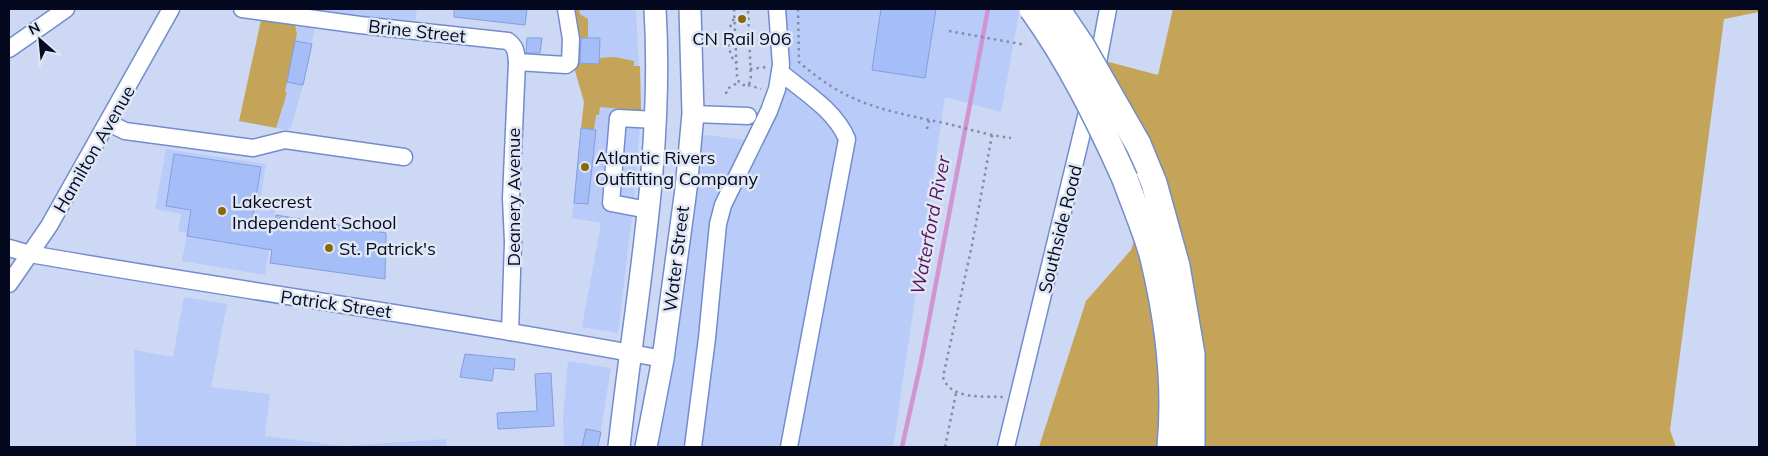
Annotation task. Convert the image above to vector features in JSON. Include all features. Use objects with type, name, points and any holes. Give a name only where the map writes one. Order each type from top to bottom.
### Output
[{"type":"highway","points":[[1032,9],[1054,39],[1093,109],[1125,179],[1152,256],[1168,337],[1174,410],[1170,447]]},
{"type":"highway","points":[[1057,9],[1082,46],[1138,144],[1154,183],[1180,285],[1192,354],[1192,447]]},
{"type":"main road","name":"Water Street","points":[[619,447],[629,352],[648,210],[656,120],[657,40],[655,9]]},
{"type":"main road","name":"Water Street","points":[[646,447],[663,358],[686,189],[693,114],[690,9]]},
{"type":"street","points":[[9,49],[66,9]]},
{"type":"street","name":"Hamilton Avenue","points":[[9,284],[49,226],[109,124],[172,9]]},
{"type":"street","name":"Brine Street","points":[[242,9],[360,25],[508,41],[516,51],[517,62]]},
{"type":"street","points":[[517,62],[566,65],[570,62],[571,40],[566,9]]},
{"type":"street","points":[[693,447],[707,338],[718,224],[723,205],[769,111],[778,9]]},
{"type":"street","name":"Southside Road","points":[[1006,447],[1085,126],[1108,9]]},
{"type":"street","name":"Deanery Avenue","points":[[510,332],[513,242],[511,198],[517,62]]},
{"type":"street","points":[[774,70],[832,117],[842,129],[846,139],[789,447]]},
{"type":"street","points":[[693,114],[748,116]]},
{"type":"street","points":[[648,210],[611,203],[618,118],[656,120]]},
{"type":"street","points":[[109,124],[125,131],[253,148],[285,140],[404,157]]},
{"type":"street","name":"Patrick Street","points":[[9,248],[30,254],[202,284],[663,358]]},
{"type":"path","points":[[734,9],[739,82]]},
{"type":"path","points":[[748,9],[751,81],[748,85]]},
{"type":"path","points":[[798,9],[799,62],[834,90],[863,103],[899,114],[992,136],[1011,138]]},
{"type":"path","points":[[735,18],[730,24],[729,36],[730,53],[737,63]]},
{"type":"path","points":[[949,31],[1026,45]]},
{"type":"path","points":[[750,69],[774,70]]},
{"type":"path","points":[[739,82],[743,85],[764,90]]},
{"type":"path","points":[[726,94],[727,89],[739,82]]},
{"type":"path","points":[[927,129],[929,120]]},
{"type":"path","points":[[992,136],[972,245],[943,377],[946,387],[956,393],[1018,399]]},
{"type":"path","points":[[945,447],[956,393]]},
{"type":"shaded area","points":[[317,9],[417,9],[415,24]]},
{"type":"shaded area","points":[[572,9],[636,9],[641,111],[634,200],[618,333],[582,327],[601,223],[572,218],[584,102],[574,67]]},
{"type":"shaded area","points":[[572,9],[579,9],[580,14],[588,19],[588,38],[576,38]]},
{"type":"shaded area","points":[[770,9],[1020,9],[1001,112],[945,97],[893,447],[646,447],[691,133],[745,140],[767,95],[774,53]]},
{"type":"shaded area","points":[[1173,9],[1759,9],[1759,12],[1724,19],[1670,430],[1676,447],[1039,447],[1086,301],[1131,250],[1160,163],[1105,61],[1158,75]]},
{"type":"shaded area","points":[[261,20],[295,24],[297,34],[285,92],[287,93],[276,128],[239,121]]},
{"type":"shaded area","points":[[295,24],[315,27],[303,85],[291,128],[286,130],[276,128],[287,93],[284,92],[297,34]]},
{"type":"shaded area","points":[[615,57],[634,61],[634,66],[640,66],[641,111],[600,107],[599,115],[596,115],[594,130],[581,128],[584,102],[574,67],[575,63],[599,64],[599,58]]},
{"type":"shaded area","name":"Lakecrest Independent School","points":[[166,149],[266,164],[261,197],[277,200],[265,275],[182,261],[187,233],[178,231],[181,214],[155,209]]},
{"type":"shaded area","points":[[184,297],[227,304],[211,387],[270,394],[265,436],[343,446],[446,439],[446,447],[136,447],[134,350],[173,357]]},
{"type":"shaded area","points":[[568,361],[611,368],[598,447],[564,447],[563,418]]},
{"type":"building","points":[[454,9],[527,9],[525,25],[454,17]]},
{"type":"building","points":[[881,9],[936,9],[925,78],[872,70]]},
{"type":"building","points":[[527,38],[542,38],[540,53],[526,53]]},
{"type":"building","points":[[581,38],[600,38],[599,64],[580,63]]},
{"type":"building","points":[[295,41],[312,44],[303,85],[287,82]]},
{"type":"building","name":"Atlantic Rivers Outfitting Company","points":[[581,128],[596,130],[588,204],[574,203]]},
{"type":"building","points":[[174,154],[261,167],[252,220],[275,224],[276,215],[386,233],[385,279],[270,263],[272,250],[187,236],[191,210],[166,206]]},
{"type":"building","points":[[465,354],[515,359],[514,370],[494,368],[492,381],[460,377]]},
{"type":"building","points":[[551,373],[554,426],[498,429],[497,413],[537,411],[535,374]]},
{"type":"building","points":[[586,429],[601,432],[598,447],[582,447]]},
{"type":"waterway","name":"Waterford River","points":[[902,447],[921,362],[988,9]]},
{"type":"place","name":"CN Rail 906","points":[[742,19]]},
{"type":"place","name":"Atlantic Rivers Outfitting Company","points":[[585,167]]},
{"type":"place","name":"Lakecrest Independent School","points":[[222,211]]},
{"type":"place","name":"St. Patrick's","points":[[329,248]]}]
